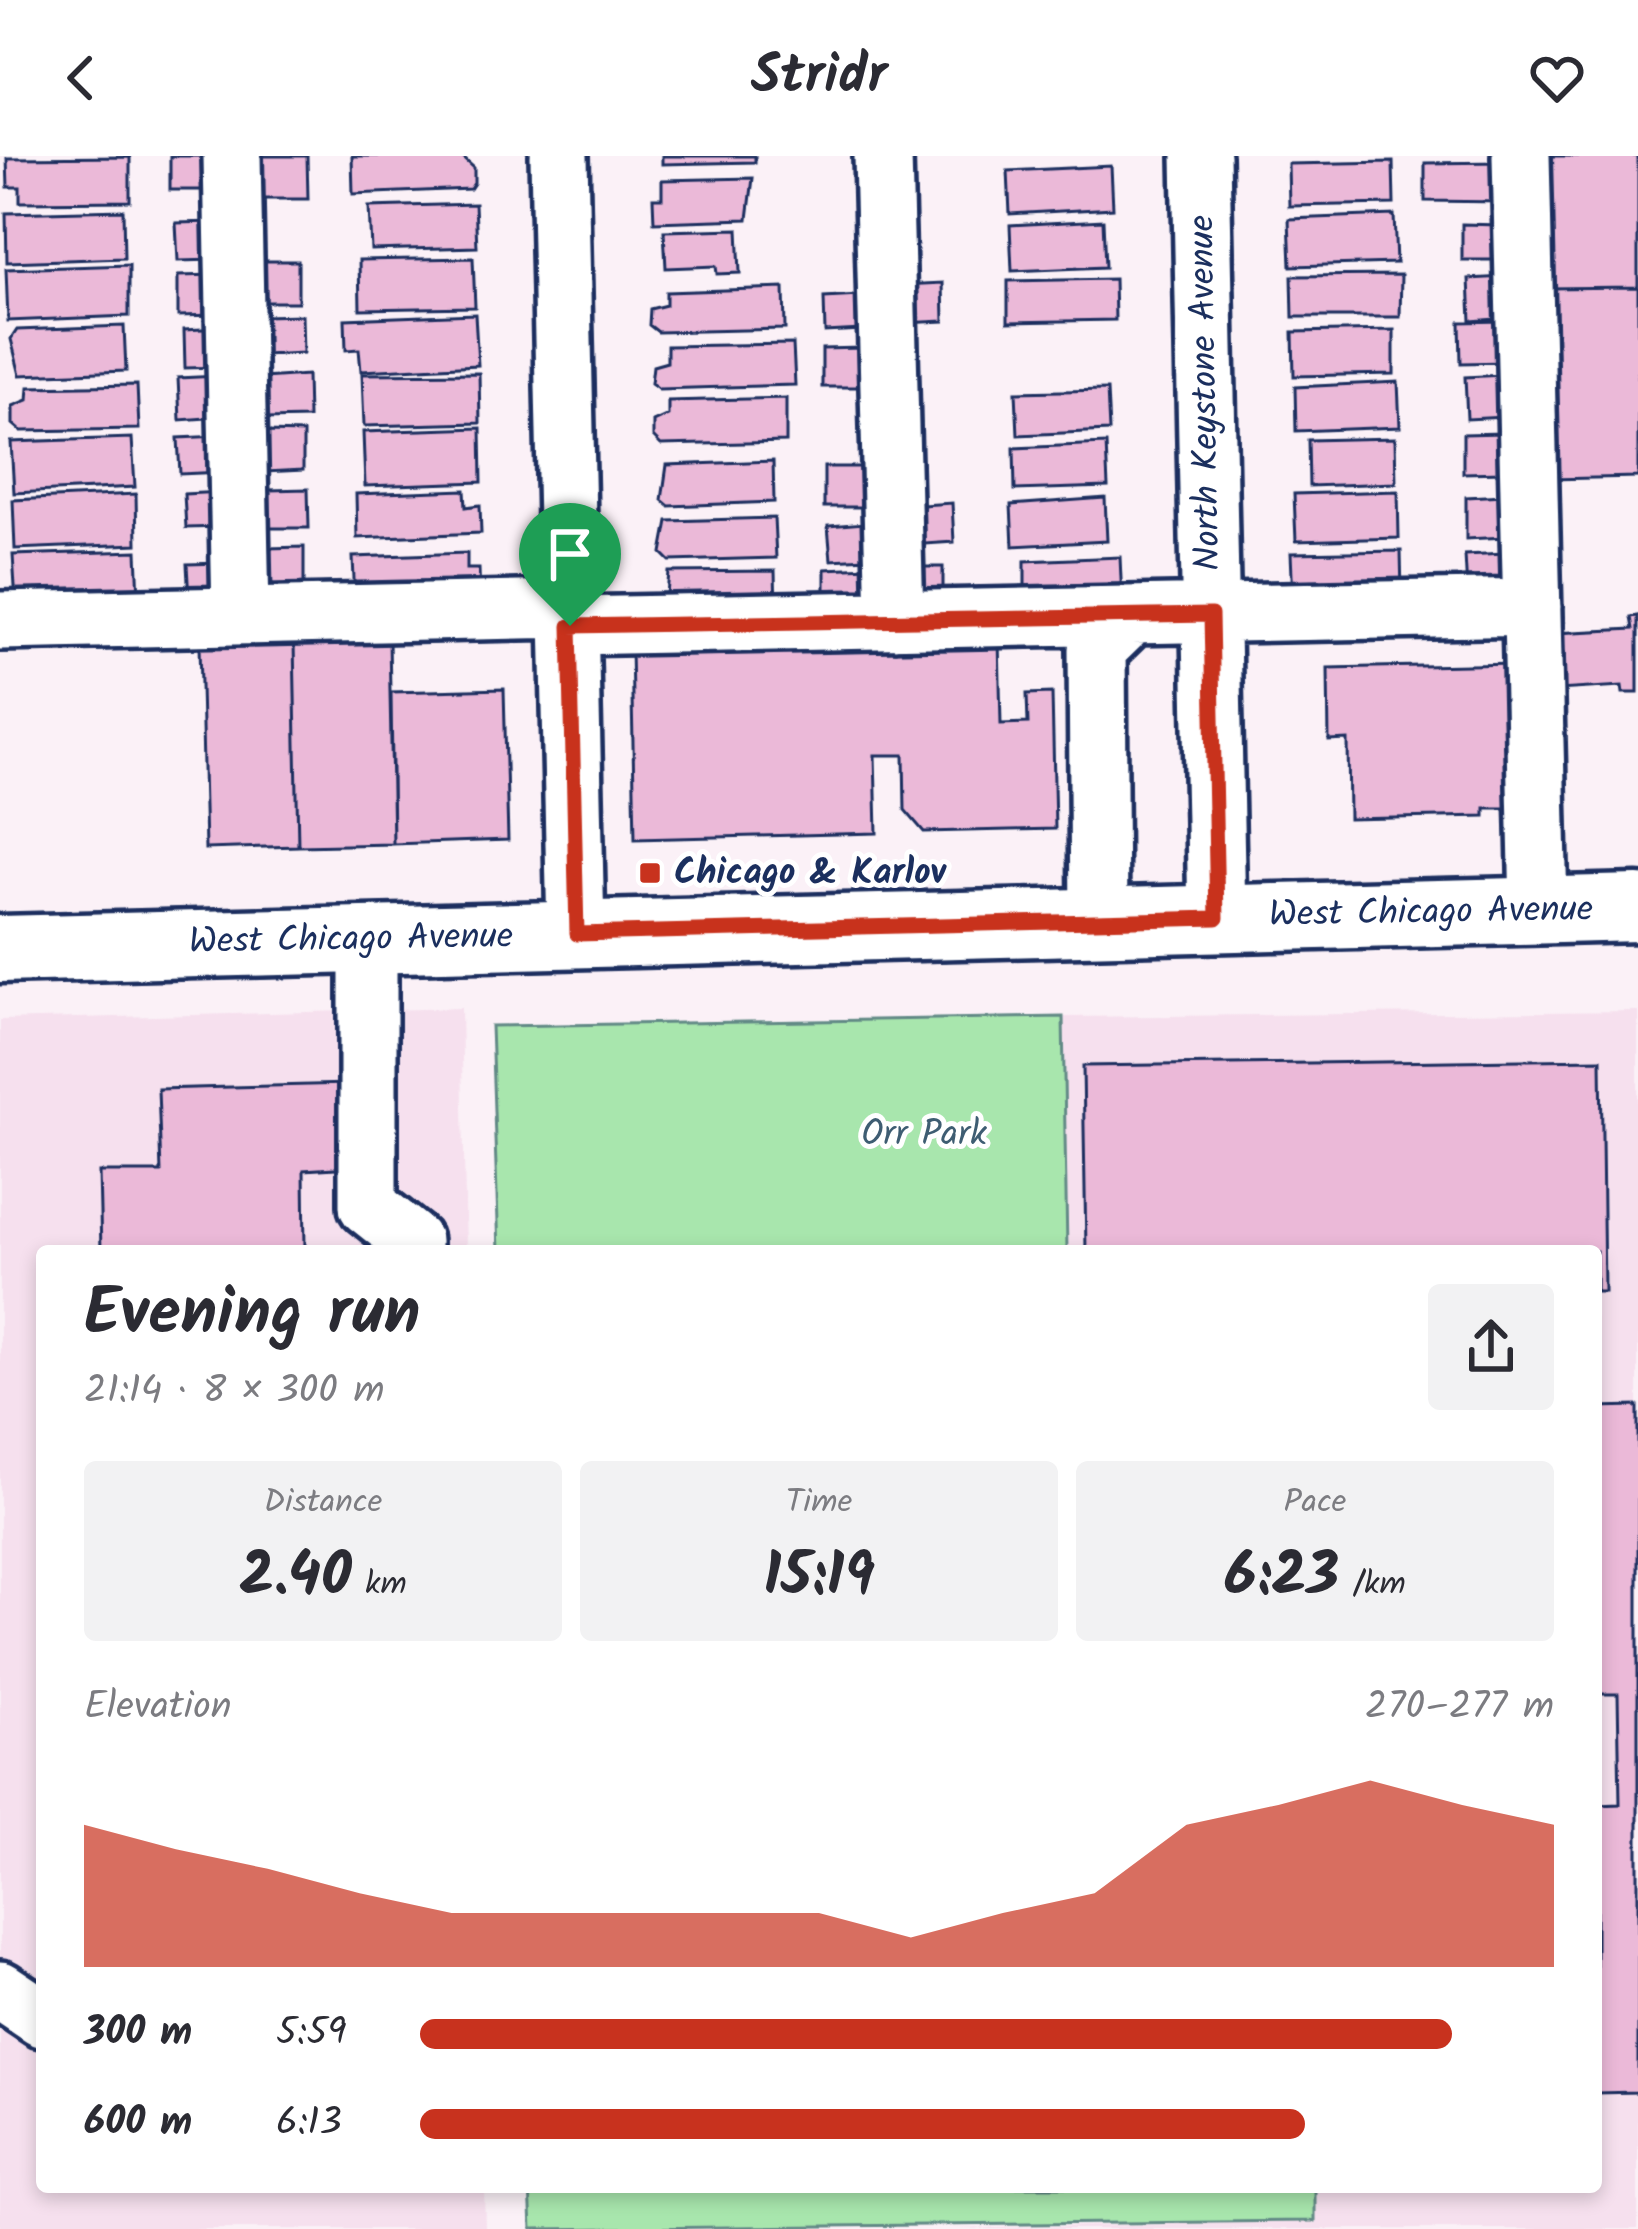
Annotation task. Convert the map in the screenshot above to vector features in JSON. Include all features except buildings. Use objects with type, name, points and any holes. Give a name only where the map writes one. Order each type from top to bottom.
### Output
[{"type":"main road","name":"West Chicago Avenue","points":[[0,949],[1638,908]]},
{"type":"street","points":[[232,156],[241,616]]},
{"type":"street","points":[[559,156],[577,934]]},
{"type":"street","points":[[884,156],[895,620]]},
{"type":"street","name":"North Keystone Avenue","points":[[1201,156],[1217,918]]},
{"type":"street","points":[[1521,156],[1539,910]]},
{"type":"street","points":[[0,621],[241,616],[895,620],[1532,607]]},
{"type":"street","points":[[1099,921],[1097,650],[1130,616]]},
{"type":"street","points":[[368,939],[368,1206],[412,1245]]},
{"type":"street","points":[[0,1990],[36,2014]]},
{"type":"shaded area","points":[[461,1008],[466,1245],[36,1245],[36,2193],[484,2193],[485,2229],[0,2229],[0,1020]]},
{"type":"shaded area","points":[[1638,1011],[1638,2229],[948,2229],[1315,2221],[1315,2193],[1602,2193],[1602,1245],[1067,1245],[1063,1017]]},
{"type":"green space","name":"Orr Park","points":[[1063,1017],[1067,1245],[499,1245],[491,1026]]},
{"type":"green space","points":[[530,2193],[1315,2193],[1315,2221],[532,2229]]},
{"type":"place","name":"Chicago & Karlov","points":[[650,873]]},
{"type":"route","points":[[1211,615],[1217,918],[577,934],[570,626],[1211,615]]}]
